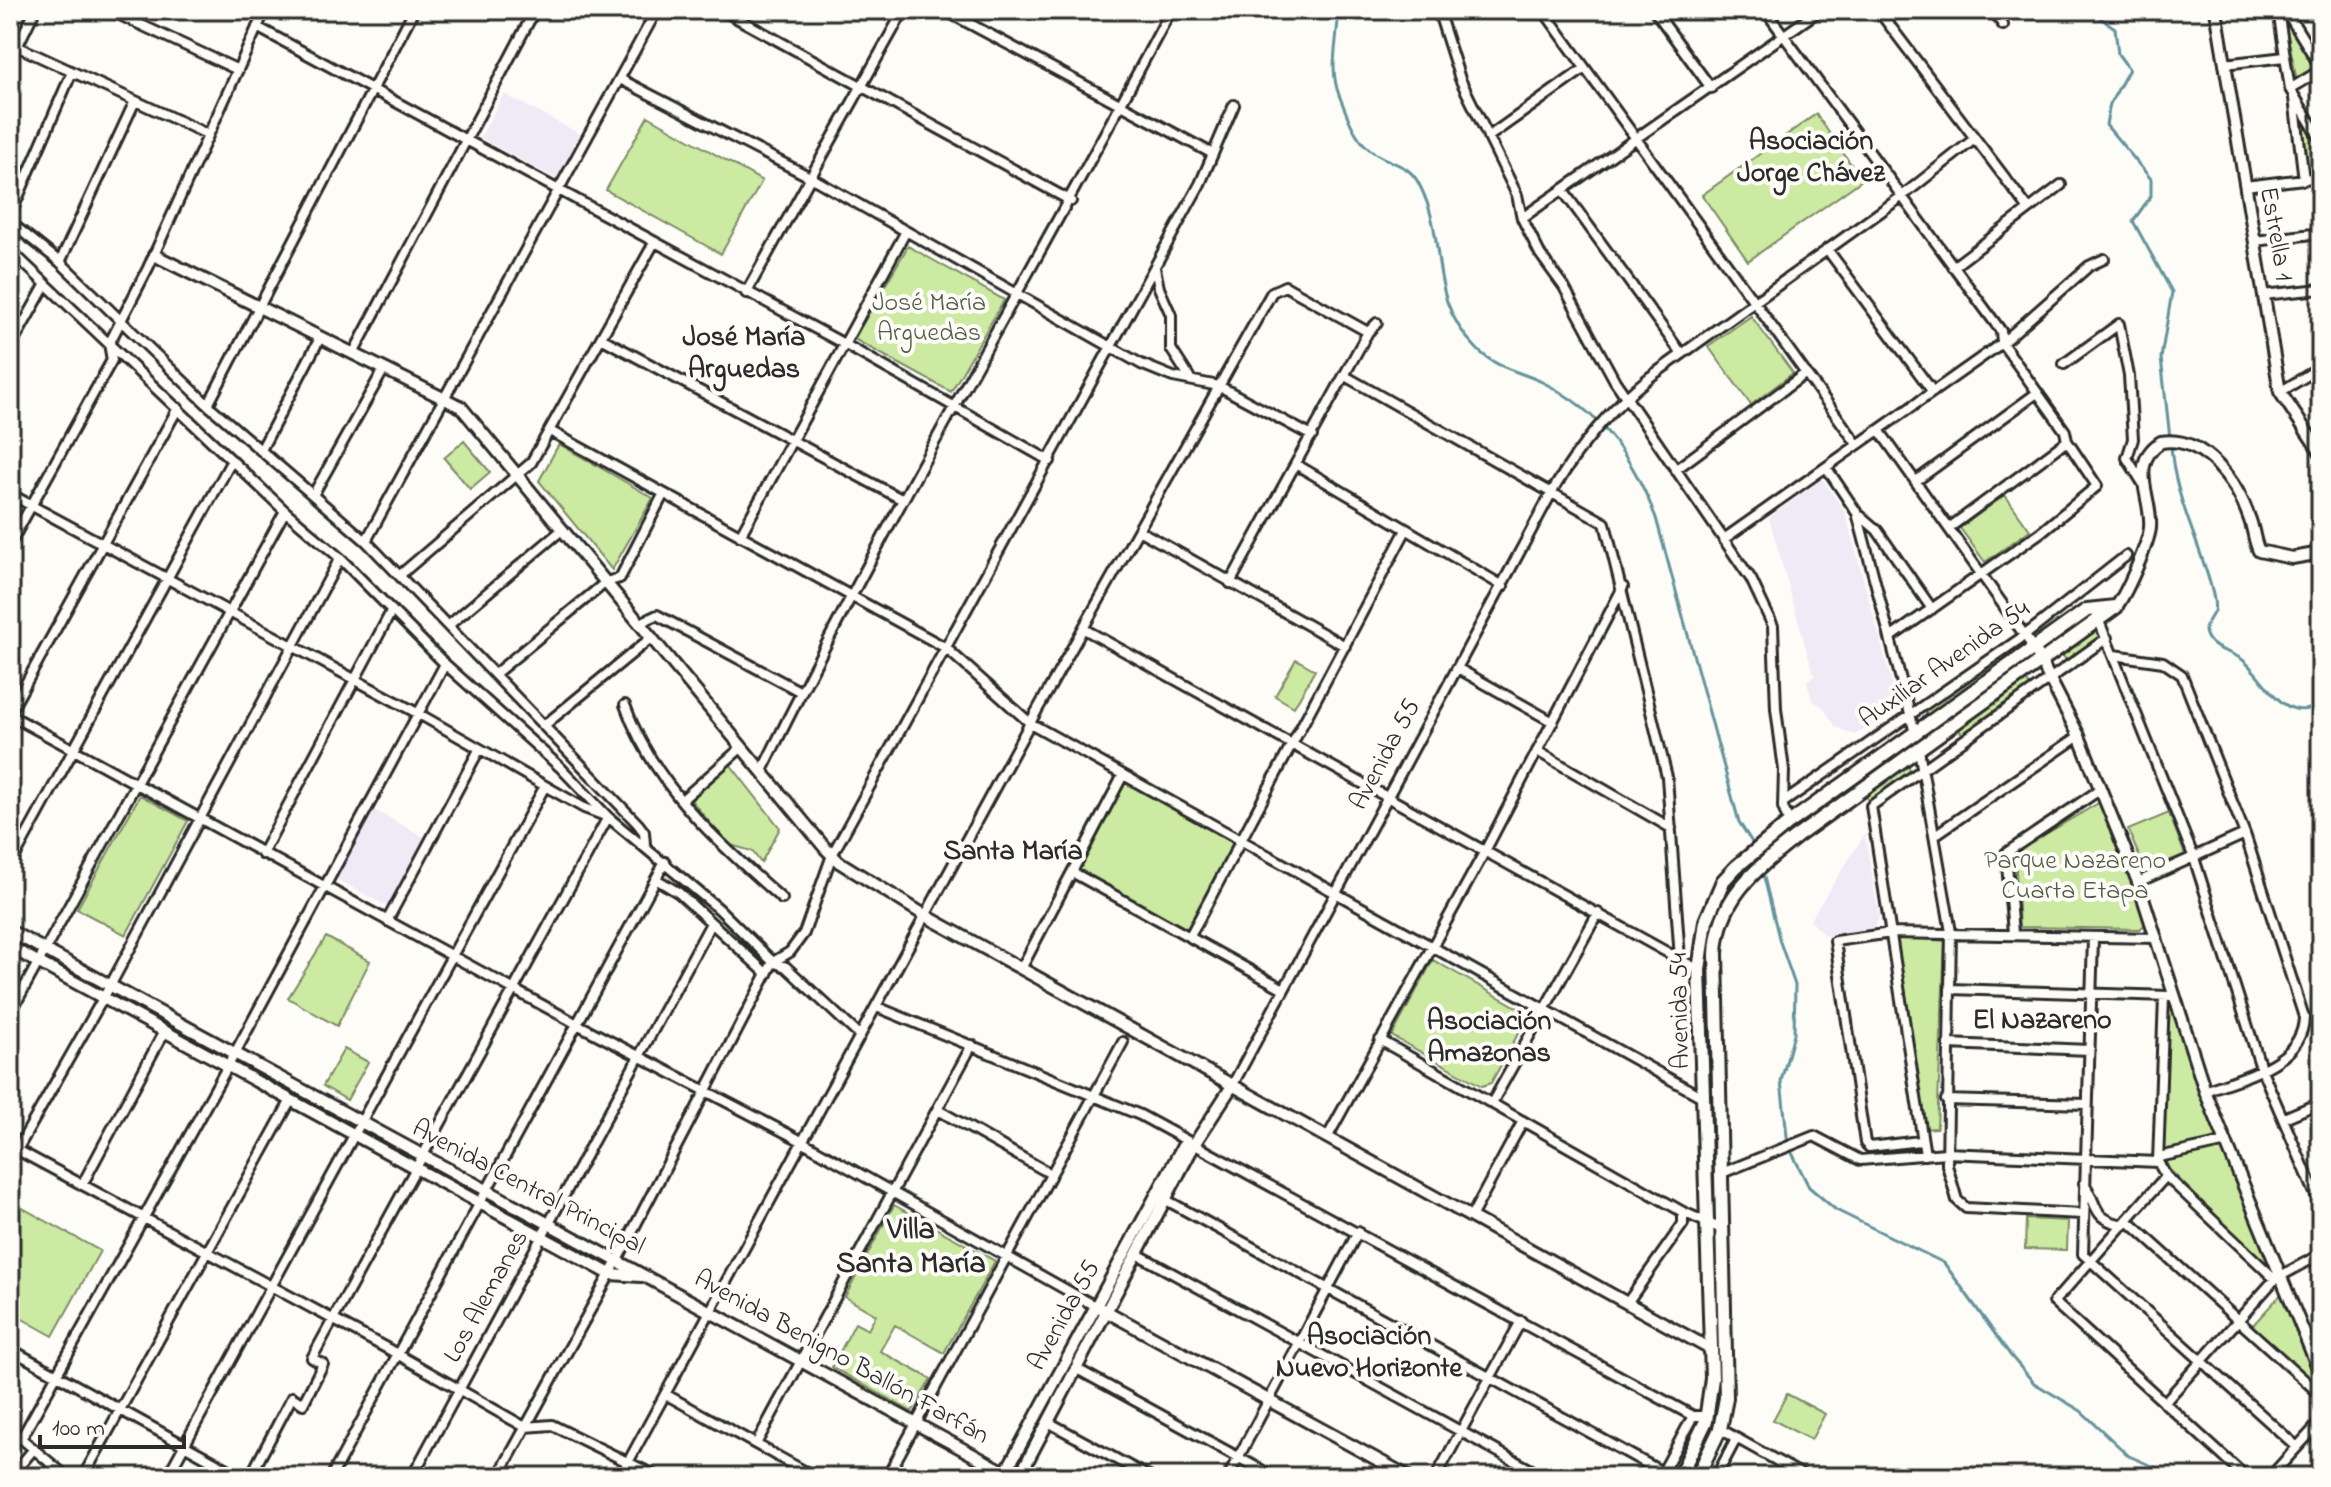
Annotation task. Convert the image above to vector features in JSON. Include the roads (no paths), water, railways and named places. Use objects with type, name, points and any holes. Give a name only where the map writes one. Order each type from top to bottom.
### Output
[{"type":"main road","points":[[2096,614],[2116,607]]},
{"type":"main road","name":"Avenida 54","points":[[1679,1477],[1700,1416],[1712,1350],[1699,970],[1703,932],[1723,881],[1789,823],[2035,650],[2096,614]]},
{"type":"main road","name":"Avenida 54","points":[[1697,1477],[1720,1429],[1727,1377],[1716,954],[1725,909],[1739,887],[1764,862],[2043,661],[2096,614]]},
{"type":"street","points":[[35,10],[13,46],[207,134]]},
{"type":"street","points":[[109,10],[238,70]]},
{"type":"street","points":[[10,544],[112,360],[109,344],[154,255],[265,10]]},
{"type":"street","points":[[208,405],[260,309],[371,87],[414,10]]},
{"type":"street","points":[[353,354],[535,10]]},
{"type":"street","points":[[366,541],[657,10]]},
{"type":"street","points":[[722,10],[1071,201]]},
{"type":"street","points":[[746,293],[904,10]]},
{"type":"street","points":[[944,10],[1213,154]]},
{"type":"street","points":[[762,771],[851,596],[1071,201],[1171,10]]},
{"type":"street","points":[[1438,10],[1460,79],[1517,195],[1522,218],[1540,254],[1564,287],[1626,396],[1751,579],[1773,626],[1784,802],[1789,823]]},
{"type":"street","points":[[1543,10],[1857,444]]},
{"type":"street","points":[[1654,10],[1711,88]]},
{"type":"street","points":[[1765,10],[2001,331],[2002,343],[2065,431],[2067,441],[2097,489],[1890,638]]},
{"type":"street","points":[[1522,218],[1564,192],[1820,10]]},
{"type":"street","points":[[1878,10],[1973,140],[2027,207]]},
{"type":"street","points":[[1993,10],[2003,25]]},
{"type":"street","name":"Estrella 1","points":[[2216,10],[2280,392],[2316,437],[2321,453]]},
{"type":"street","points":[[2278,11],[2304,180]]},
{"type":"street","points":[[2278,11],[2291,19],[2321,69],[2292,93]]},
{"type":"street","points":[[257,27],[844,344],[1050,461]]},
{"type":"street","points":[[2224,64],[2285,57]]},
{"type":"street","points":[[1488,137],[1585,68]]},
{"type":"street","points":[[10,216],[72,72]]},
{"type":"street","points":[[620,79],[812,178],[1141,364],[1193,382],[1219,386],[1312,436]]},
{"type":"street","points":[[2292,93],[2320,137]]},
{"type":"street","points":[[60,262],[135,101]]},
{"type":"street","points":[[498,1477],[610,1274],[773,962],[790,952],[804,933],[832,855],[1155,267],[1213,154],[1234,105]]},
{"type":"street","name":"Avenida 55","points":[[1010,1476],[1048,1422],[1168,1201],[1195,1143],[1232,1086],[1282,988],[1389,799],[1553,490],[1584,441],[1626,396],[1681,353],[1901,197],[1973,140]]},
{"type":"street","points":[[2245,186],[2321,177]]},
{"type":"street","points":[[1953,267],[2027,207],[2061,185]]},
{"type":"street","points":[[1564,192],[1681,353]]},
{"type":"street","points":[[10,222],[60,262],[208,405],[366,541],[546,724],[638,824],[644,832],[645,844]]},
{"type":"street","points":[[740,536],[905,233]]},
{"type":"street","points":[[2255,241],[2321,233]]},
{"type":"street","points":[[400,575],[531,463],[654,243]]},
{"type":"street","points":[[1827,249],[1933,392]]},
{"type":"street","points":[[10,250],[285,511],[340,558],[445,664],[560,767],[608,817]]},
{"type":"street","points":[[154,255],[461,407],[832,855],[926,916],[1712,1350]]},
{"type":"street","points":[[1724,539],[2002,343],[2089,266],[2104,259]]},
{"type":"street","points":[[1155,267],[1159,288],[1171,315],[1171,349],[1193,382]]},
{"type":"street","points":[[10,348],[46,284]]},
{"type":"street","points":[[620,1477],[1030,723],[1277,287],[1285,286],[1368,332]]},
{"type":"street","points":[[2263,295],[2321,289]]},
{"type":"street","points":[[1230,583],[1368,332],[1377,323]]},
{"type":"street","points":[[2064,364],[2119,324],[2129,376],[2133,439],[2127,458],[2142,482]]},
{"type":"street","points":[[261,450],[320,338]]},
{"type":"street","points":[[601,338],[903,500]]},
{"type":"street","points":[[2280,392],[2321,367]]},
{"type":"street","points":[[313,495],[384,369]]},
{"type":"street","points":[[1675,470],[1806,373]]},
{"type":"street","points":[[1345,376],[1553,490],[1605,523],[1667,777],[1680,959]]},
{"type":"street","points":[[1916,481],[2037,393]]},
{"type":"street","points":[[178,408],[10,713],[262,854],[707,1091],[1409,1477]]},
{"type":"street","points":[[1879,430],[2053,679],[2138,882],[2157,938],[2169,996],[2278,1277],[2321,1375]]},
{"type":"street","points":[[550,431],[946,648],[1030,723],[1704,1098]]},
{"type":"street","points":[[1949,528],[2067,441]]},
{"type":"street","points":[[2116,607],[2124,598],[2150,527],[2142,482],[2146,457],[2156,445],[2171,441],[2193,447],[2216,462],[2233,485],[2250,520],[2259,551],[2275,557],[2292,558],[2321,553]]},
{"type":"street","points":[[10,866],[72,747],[232,460]]},
{"type":"street","points":[[1297,465],[1503,586]]},
{"type":"street","points":[[1826,467],[1857,513],[1877,530],[1932,609]]},
{"type":"street","points":[[10,494],[419,714],[545,786],[608,817],[645,844],[773,962],[786,967],[860,1036]]},
{"type":"street","points":[[496,673],[606,582],[623,574],[663,495]]},
{"type":"street","points":[[10,1014],[285,511]]},
{"type":"street","points":[[1857,513],[1915,733]]},
{"type":"street","points":[[449,625],[563,529]]},
{"type":"street","points":[[1190,936],[1406,530]]},
{"type":"street","points":[[1140,531],[1345,646]]},
{"type":"street","name":"Auxiliar Avenida 54","points":[[1784,802],[2024,636],[2126,556]]},
{"type":"street","points":[[340,558],[110,986],[14,1148],[525,1427],[552,1425],[658,1477]]},
{"type":"street","points":[[1327,1138],[1485,851],[1623,587]]},
{"type":"street","points":[[262,854],[392,610]]},
{"type":"street","points":[[2096,614],[2194,858],[2261,1068],[2321,1207]]},
{"type":"street","points":[[640,623],[657,615],[801,692]]},
{"type":"street","points":[[1084,629],[1699,970]]},
{"type":"street","points":[[546,724],[652,637]]},
{"type":"street","points":[[1925,1155],[1920,1141],[1871,806],[2107,638]]},
{"type":"street","points":[[2114,655],[2163,662],[2182,675],[2245,834],[2304,1017],[2302,1032],[2290,1051],[2261,1068],[2205,1091]]},
{"type":"street","points":[[21,1439],[228,1066],[445,664]]},
{"type":"street","points":[[1457,668],[1553,722]]},
{"type":"street","points":[[625,705],[645,750],[661,776],[718,843],[782,899]]},
{"type":"street","points":[[1935,835],[2079,736]]},
{"type":"street","points":[[683,799],[742,747]]},
{"type":"street","points":[[387,921],[479,750]]},
{"type":"street","points":[[1919,750],[1951,932],[1946,1153],[1957,1200],[1966,1208],[2082,1214]]},
{"type":"street","points":[[1537,751],[1671,828]]},
{"type":"street","points":[[1021,969],[1123,775]]},
{"type":"street","points":[[167,1477],[545,786]]},
{"type":"street","points":[[2013,933],[2006,853],[2101,789]]},
{"type":"street","points":[[250,1477],[292,1397],[303,1404],[323,1364],[312,1358],[608,817]]},
{"type":"street","points":[[2138,882],[2245,834]]},
{"type":"street","points":[[331,1477],[665,862]]},
{"type":"street","points":[[1072,872],[1282,988]]},
{"type":"street","points":[[656,879],[679,893],[710,925],[767,974]]},
{"type":"street","points":[[1492,1103],[1598,913]]},
{"type":"street","name":"Los Alemanes","points":[[412,1477],[710,925]]},
{"type":"street","name":"Avenida Central Principal","points":[[10,931],[647,1276]]},
{"type":"street","points":[[1920,1141],[1869,1147],[1865,1143],[1835,941],[1891,933],[1951,932],[2093,939],[2157,938]]},
{"type":"street","points":[[2093,939],[2081,1249],[2090,1261],[2297,1447]]},
{"type":"street","name":"Avenida Central Principal","points":[[10,947],[610,1274],[647,1276]]},
{"type":"street","points":[[1950,989],[2169,996]]},
{"type":"street","points":[[2169,996],[2159,1160],[2166,1176],[2278,1277]]},
{"type":"street","points":[[877,1007],[1095,1094],[1195,1143],[1700,1416],[1661,1474],[1168,1201]]},
{"type":"street","points":[[82,1185],[164,1032]]},
{"type":"street","points":[[1380,1040],[1680,1207],[1683,1212],[1724,1230]]},
{"type":"street","points":[[887,1477],[1123,1042]]},
{"type":"street","points":[[1948,1044],[2090,1050]]},
{"type":"street","points":[[756,1444],[972,1045]]},
{"type":"street","points":[[83,1477],[291,1100]]},
{"type":"street","points":[[1946,1100],[2087,1104]]},
{"type":"street","points":[[2284,1118],[2310,1107]]},
{"type":"street","points":[[938,1110],[1051,1174]]},
{"type":"street","points":[[1471,1217],[1523,1121]]},
{"type":"street","points":[[1722,1173],[1814,1136],[1860,1160],[1946,1153],[2159,1160],[2227,1142]]},
{"type":"street","name":"Avenida 55","points":[[1010,1476],[1095,1306],[1183,1146],[1195,1143]]},
{"type":"street","points":[[2166,1176],[2054,1302],[2246,1477]]},
{"type":"street","points":[[2084,1182],[2099,1216],[2126,1222],[2321,1395]]},
{"type":"street","points":[[1627,1303],[1683,1224],[1683,1212]]},
{"type":"street","points":[[1228,1477],[1358,1232]]},
{"type":"street","points":[[2164,1403],[2278,1277],[2321,1254]]},
{"type":"street","points":[[1139,1255],[1544,1477]]},
{"type":"street","name":"Avenida Benigno Ballón Farfán","points":[[647,1276],[1010,1476]]},
{"type":"street","points":[[1436,1477],[1521,1321]]},
{"type":"street","points":[[10,1349],[242,1477]]},
{"type":"street","points":[[1077,1369],[1274,1477]]},
{"type":"street","points":[[665,1394],[815,1477]]},
{"type":"street","points":[[2270,1477],[2321,1421]]},
{"type":"street","points":[[1048,1422],[1149,1477]]},
{"type":"street","points":[[10,1429],[67,1477]]},
{"type":"street","points":[[1720,1429],[1806,1477]]},
{"type":"street","points":[[1716,1477],[1736,1439]]},
{"type":"street","points":[[10,1477],[33,1450]]},
{"type":"waterway","points":[[1338,10],[1334,74],[1339,95],[1350,123],[1363,143],[1409,171],[1420,186],[1434,229],[1444,290],[1461,329],[1477,349],[1492,361],[1563,394],[1598,422],[1625,456],[1647,496],[1656,518],[1739,822],[1755,847]]},
{"type":"waterway","points":[[2097,10],[2096,15],[2115,28],[2118,54],[2129,69],[2110,104],[2106,125],[2151,179],[2151,196],[2133,221],[2172,292],[2161,358],[2170,438]]},
{"type":"waterway","points":[[2171,445],[2182,500],[2214,599],[2214,611],[2205,628],[2208,639],[2244,661],[2286,705],[2308,709],[2321,704]]},
{"type":"waterway","points":[[1762,869],[1780,942],[1795,985],[1794,1034],[1781,1081],[1788,1145],[1809,1187],[1836,1210],[1944,1263],[2034,1383],[2081,1411],[2129,1456],[2177,1477]]},
{"type":"district","name":"Asociación Jorge Chávez","points":[[1811,158]]},
{"type":"district","name":"José María Arguedas","points":[[744,354]]},
{"type":"district","name":"Santa María","points":[[1013,852]]},
{"type":"district","name":"El Nazareno","points":[[2042,1021]]},
{"type":"district","name":"Asociación Amazonas","points":[[1489,1038]]},
{"type":"district","name":"Villa Santa María","points":[[911,1248]]},
{"type":"district","name":"Asociación Nuevo Horizonte","points":[[1369,1353]]},
{"type":"park label","name":"Parque Nazareno Cuarta Etapa","points":[[2075,877]]}]
